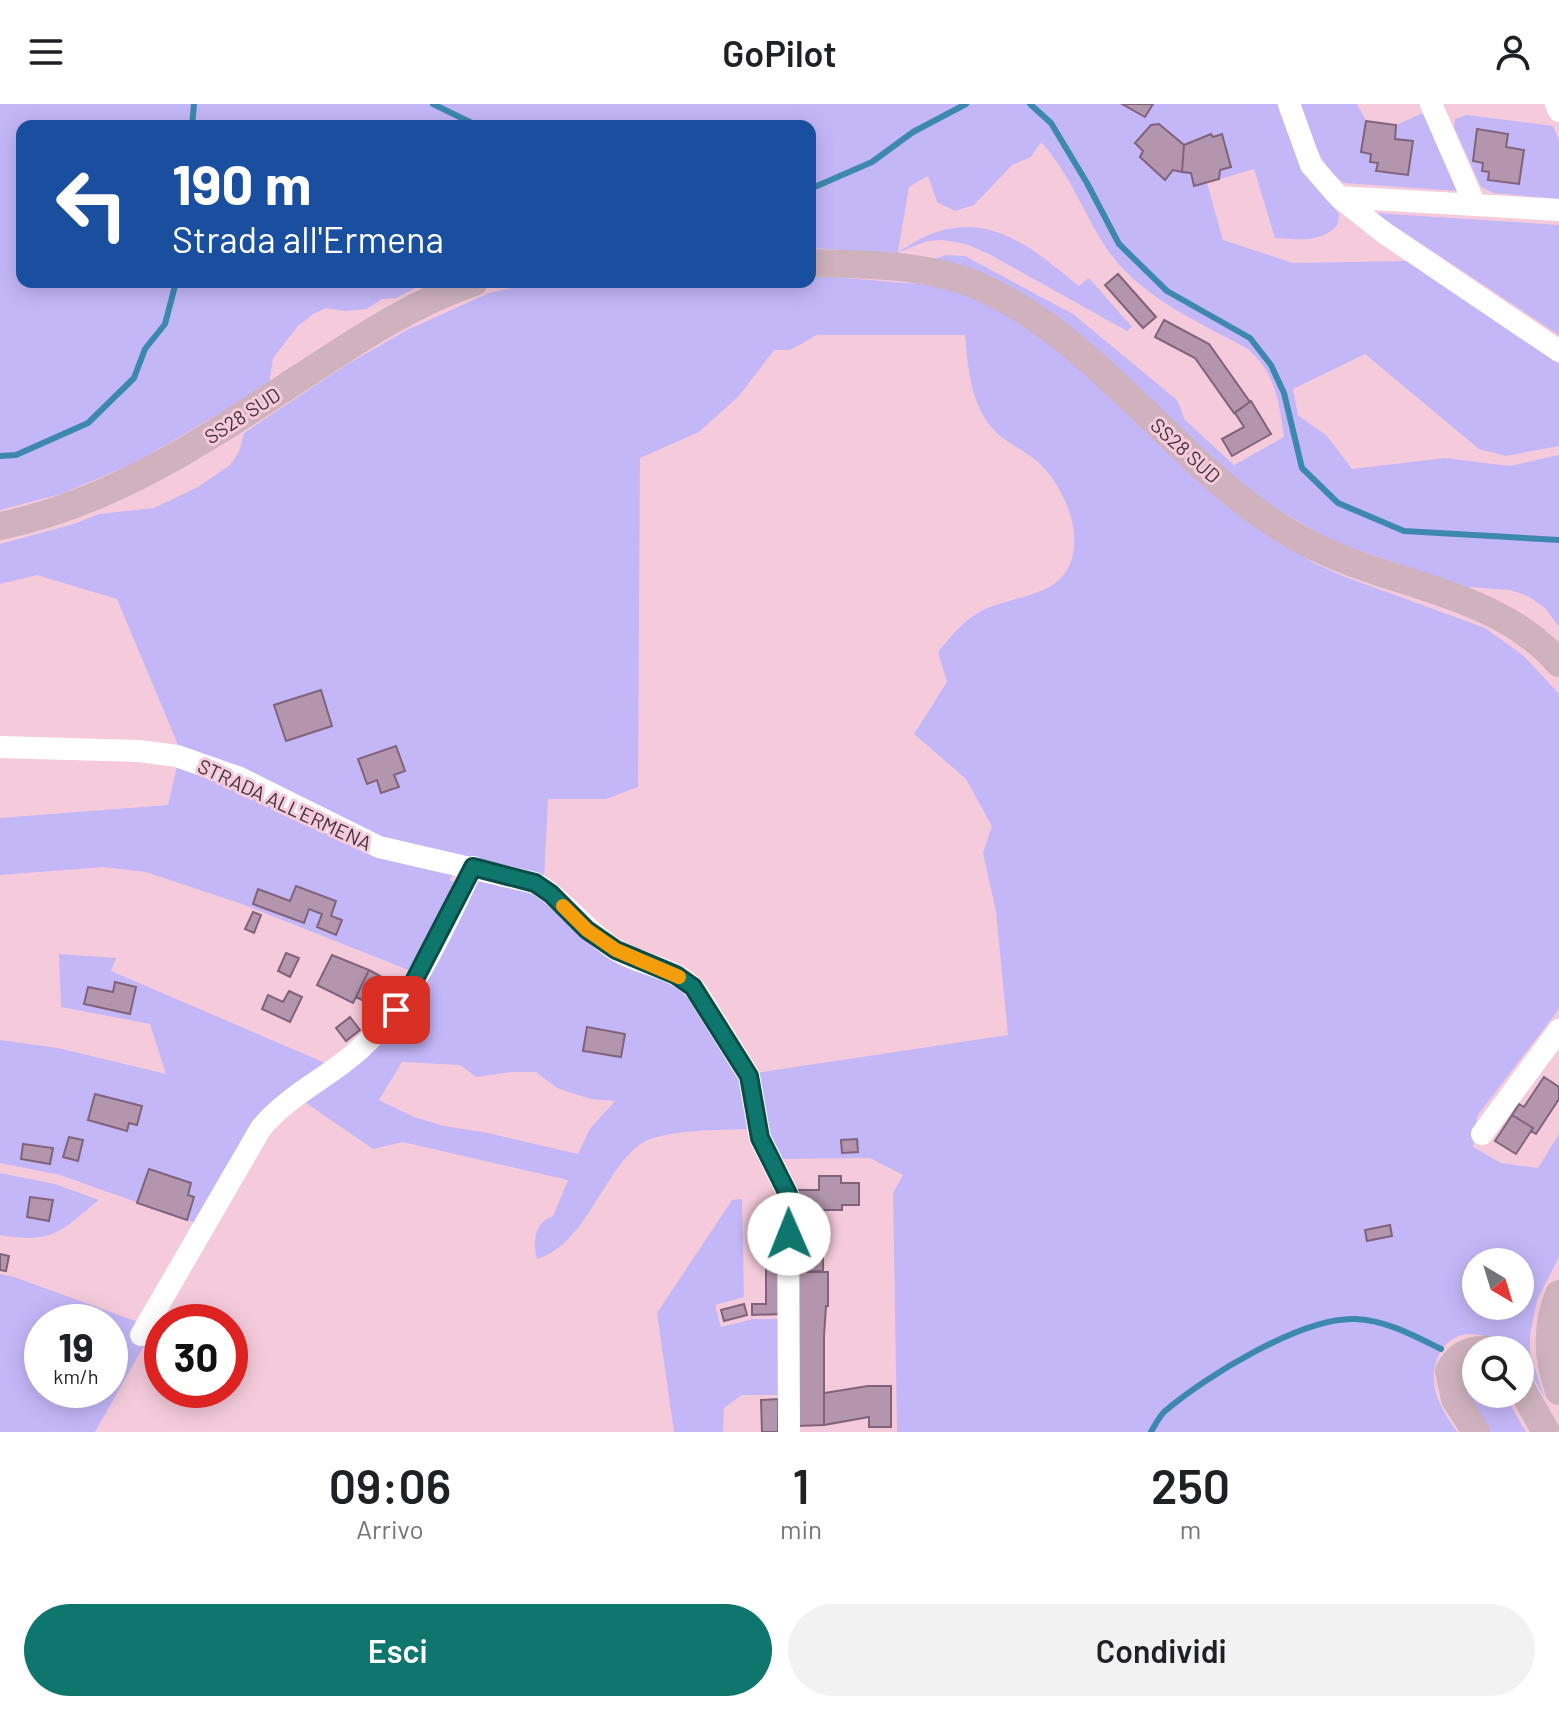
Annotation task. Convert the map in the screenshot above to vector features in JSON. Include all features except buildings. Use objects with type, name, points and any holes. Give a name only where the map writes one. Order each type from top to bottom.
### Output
[{"type":"main road","name":"SS28 SUD","points":[[816,263],[934,273],[964,281],[999,296],[1073,349],[1223,484],[1278,526],[1340,558],[1496,614],[1525,631],[1559,663]]},
{"type":"main road","name":"SS28 SUD","points":[[0,526],[84,502],[161,465],[385,323],[459,288]]},
{"type":"main road","points":[[1559,1294],[1551,1316],[1548,1341],[1559,1391]]},
{"type":"main road","points":[[1462,1355],[1449,1371],[1455,1399],[1476,1432]]},
{"type":"main road","points":[[1532,1408],[1546,1432]]},
{"type":"street","points":[[1289,104],[1311,165],[1339,197],[1383,232],[1559,351]]},
{"type":"street","points":[[1431,104],[1475,205]]},
{"type":"street","points":[[1556,104],[1559,111]]},
{"type":"street","points":[[1339,197],[1559,210]]},
{"type":"street","name":"STRADA ALL'ERMENA","points":[[0,747],[139,751],[177,756],[240,778],[379,847],[535,883],[551,894],[587,930],[616,950],[688,982],[745,1069],[751,1082],[760,1138],[789,1198],[789,1432]]},
{"type":"street","points":[[141,1335],[261,1128],[284,1105],[351,1057],[396,1010],[473,867]]},
{"type":"street","points":[[1482,1134],[1559,1030]]},
{"type":"shaded area","points":[[0,104],[1277,104],[1301,169],[1339,214],[1338,224],[1325,235],[1317,237],[1275,238],[1254,169],[1207,183],[1223,240],[1293,263],[1408,261],[1559,364],[1559,446],[1506,456],[1479,449],[1365,354],[1293,389],[1298,415],[1327,436],[1352,469],[1445,458],[1510,466],[1559,455],[1559,627],[1546,609],[1528,596],[1510,590],[1467,587],[1329,540],[1256,496],[1096,355],[929,261],[946,255],[965,256],[1073,314],[1177,400],[1185,420],[1234,465],[1284,437],[1275,389],[1265,368],[1248,349],[1158,298],[1126,272],[1102,242],[1061,169],[1041,142],[1031,157],[1012,165],[974,205],[955,211],[937,202],[928,176],[909,187],[898,252],[924,237],[947,229],[969,227],[1008,236],[1044,258],[1079,286],[1089,278],[1132,327],[1127,331],[966,244],[927,241],[897,253],[816,248],[816,120],[16,120],[16,288],[415,288],[396,298],[382,299],[367,309],[345,311],[326,308],[313,314],[298,326],[273,358],[269,384],[135,463],[61,494],[0,510]]},
{"type":"shaded area","points":[[1301,104],[1357,104],[1366,121],[1396,125],[1423,113],[1458,191],[1344,183],[1322,158]]},
{"type":"shaded area","points":[[1466,115],[1553,126],[1559,140],[1559,199],[1494,193],[1481,187],[1454,127],[1455,119]]},
{"type":"shaded area","points":[[1375,213],[1559,225],[1559,335]]},
{"type":"shaded area","points":[[816,276],[942,286],[1000,309],[1056,347],[1253,525],[1314,563],[1343,576],[1485,628],[1524,656],[1559,694],[1559,1009],[1477,1116],[1473,1147],[1501,1163],[1538,1168],[1559,1134],[1559,1257],[1537,1300],[1534,1315],[1534,1248],[1462,1248],[1462,1320],[1533,1320],[1530,1336],[1462,1335],[1453,1339],[1440,1353],[1434,1383],[1445,1413],[1457,1432],[897,1432],[893,1193],[903,1175],[870,1158],[777,1159],[756,1073],[1008,1035],[996,912],[983,853],[992,826],[966,779],[914,734],[947,682],[938,652],[976,614],[1046,589],[1062,577],[1074,550],[1074,534],[1066,503],[1050,476],[1035,460],[997,433],[985,418],[971,384],[965,335],[817,335],[790,350],[774,350],[739,396],[699,432],[640,458],[638,787],[606,799],[548,799],[544,880],[401,847],[181,752],[117,599],[37,575],[0,584],[0,544],[99,514],[154,508],[198,487],[230,465],[239,452],[244,433],[346,365],[407,330],[489,293],[512,288],[816,288]]},
{"type":"shaded area","points":[[178,762],[455,870],[450,880],[457,884],[411,971],[242,904],[146,872],[104,867],[0,875],[0,818],[168,805]]},
{"type":"shaded area","points":[[478,875],[528,887],[683,988],[743,1079],[749,1129],[676,1133],[639,1145],[614,1173],[568,1239],[554,1251],[537,1259],[536,1233],[542,1223],[553,1216],[568,1180],[403,1142],[373,1149],[302,1100],[356,1063]],"holes":[[[402,1062],[460,1065],[476,1077],[536,1072],[557,1088],[591,1099],[615,1101],[590,1129],[578,1154],[444,1126],[414,1117],[379,1100]]]},
{"type":"shaded area","points":[[59,954],[116,958],[111,971],[330,1065],[281,1099],[198,1224],[60,1175],[0,1163],[0,1040],[58,1048],[166,1074],[150,1024],[61,1007]]},
{"type":"shaded area","points":[[0,1173],[55,1184],[99,1200],[55,1233],[33,1238],[0,1235]]},
{"type":"shaded area","points":[[742,1199],[744,1297],[715,1305],[721,1327],[753,1319],[781,1319],[778,1395],[742,1395],[724,1408],[723,1432],[674,1432],[657,1313],[732,1200]]},
{"type":"shaded area","points":[[0,1274],[89,1304],[24,1304],[24,1408],[109,1408],[95,1432],[0,1432]]},
{"type":"shaded area","points":[[128,1318],[141,1323],[144,1346],[128,1374]]},
{"type":"shaded area","points":[[1534,1366],[1545,1398],[1534,1380]]},
{"type":"shaded area","points":[[1476,1408],[1512,1408],[1526,1432],[1490,1432]]},
{"type":"waterway","points":[[193,120],[194,104]]},
{"type":"waterway","points":[[433,104],[466,120]]},
{"type":"waterway","points":[[816,186],[872,162],[913,132],[966,104]]},
{"type":"waterway","points":[[1030,104],[1051,123],[1119,244],[1167,291],[1250,338],[1271,365],[1284,393],[1302,468],[1338,503],[1404,531],[1559,540]]},
{"type":"waterway","points":[[0,456],[16,455],[88,423],[134,378],[145,349],[165,324],[174,288]]},
{"type":"waterway","points":[[1151,1432],[1164,1412],[1203,1382],[1282,1338],[1308,1328],[1333,1321],[1367,1320],[1400,1330],[1441,1349]]},
{"type":"slow traffic","points":[[563,906],[587,930],[625,956],[679,977]]},
{"type":"route","points":[[396,1010],[473,867],[525,879],[544,888],[607,945],[625,956],[676,975],[697,992],[749,1076],[756,1128],[788,1194],[789,1234]]}]
